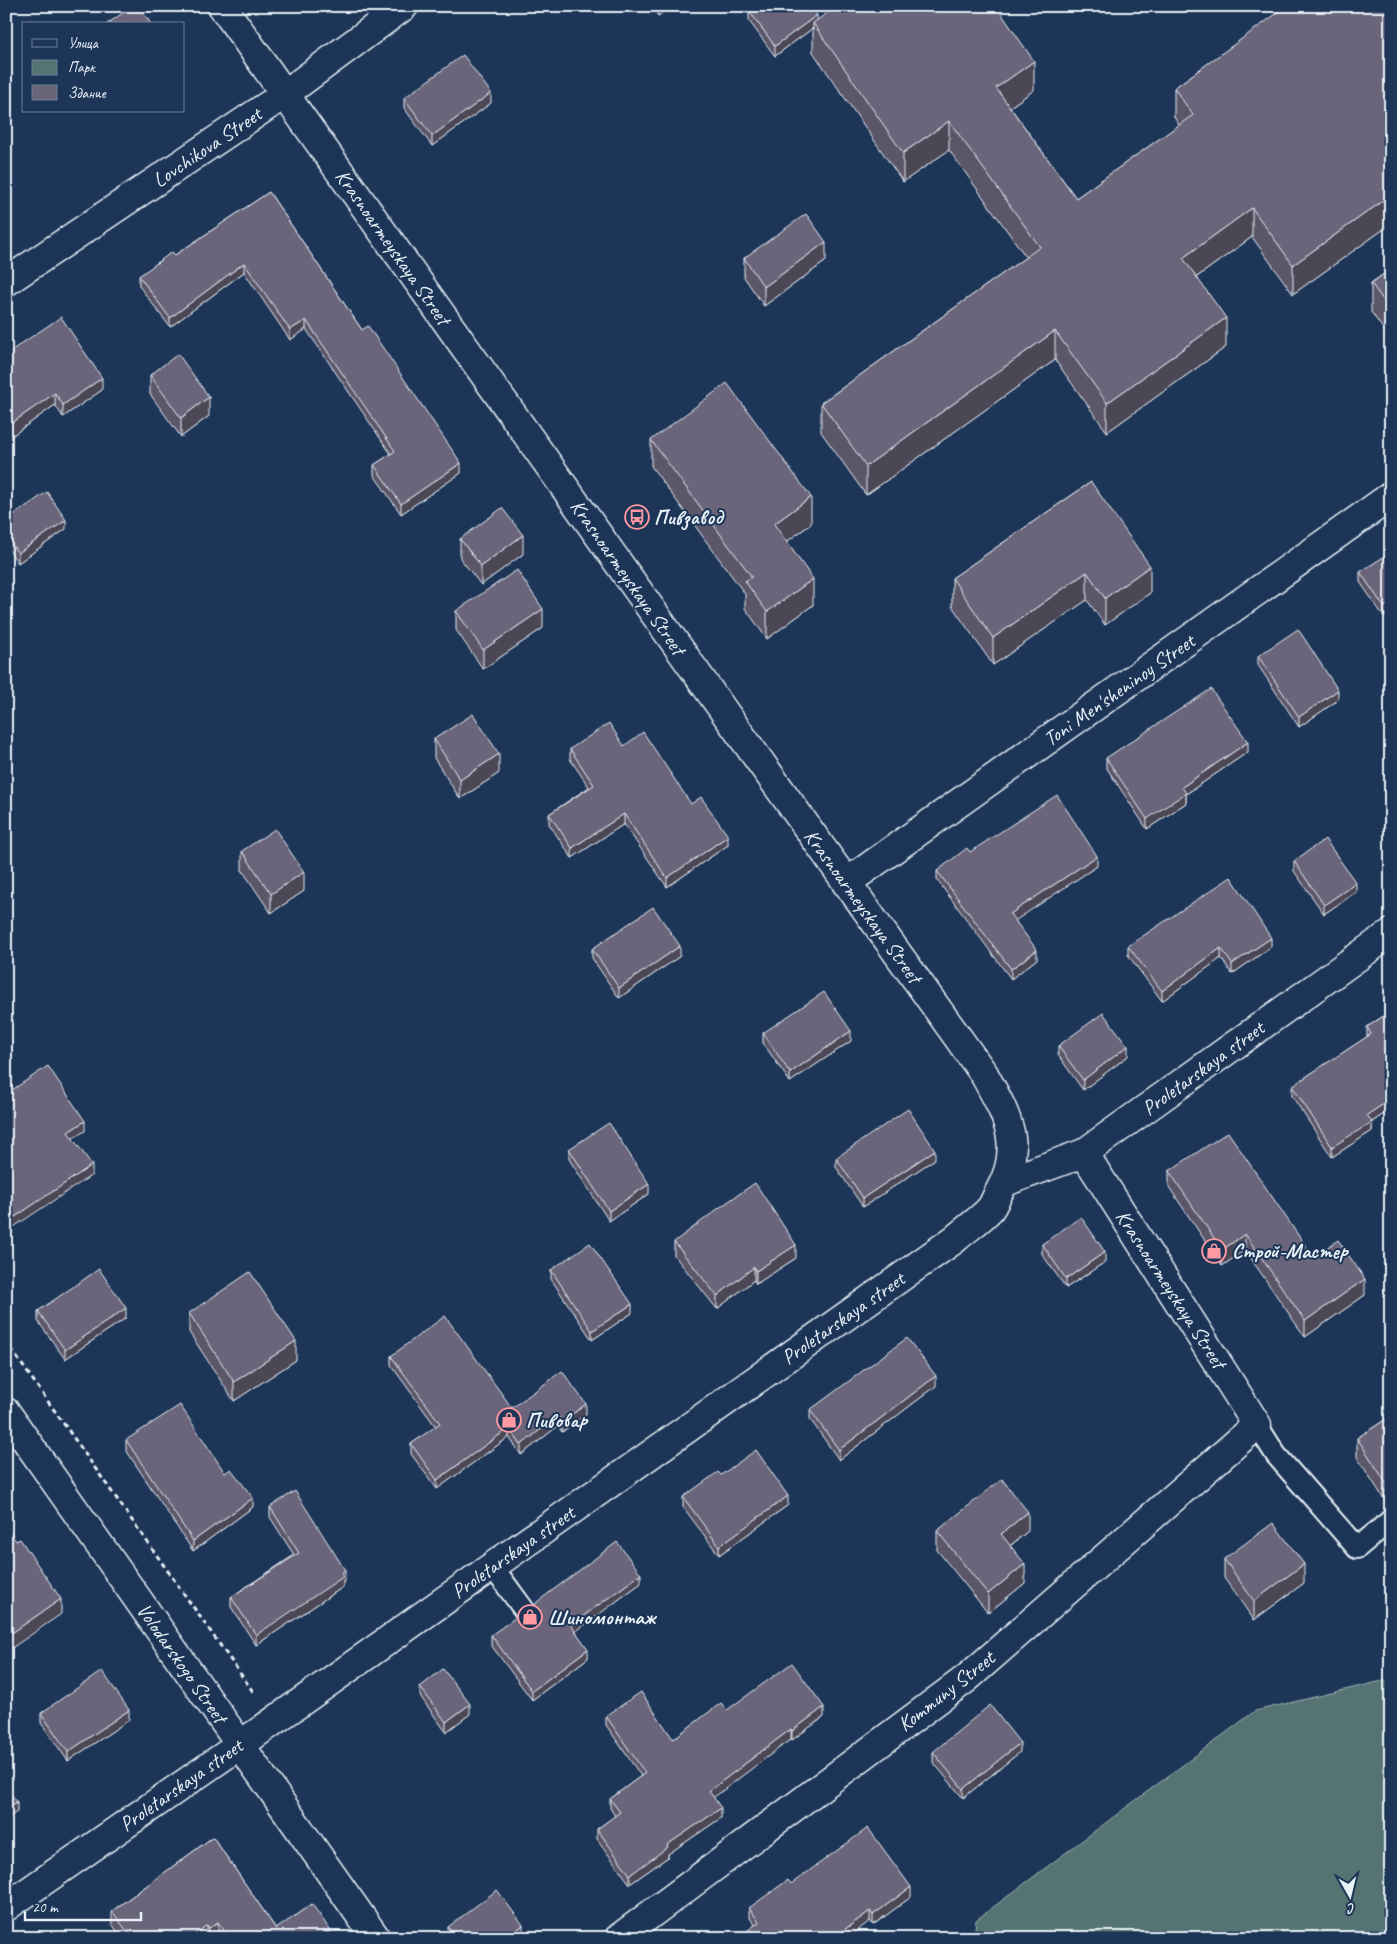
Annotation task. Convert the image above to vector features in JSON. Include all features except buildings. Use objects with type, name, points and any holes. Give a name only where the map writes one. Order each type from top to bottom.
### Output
[{"type":"street","name":"Krasnoarmeyskaya Street","points":[[222,6],[453,333],[984,1074],[1011,1131],[1013,1156]]},
{"type":"street","name":"Lovchikova Street","points":[[6,282],[285,94],[404,6]]},
{"type":"street","name":"Toni Men'sheninoy Street","points":[[846,883],[1391,496]]},
{"type":"street","name":"Proletarskaya street","points":[[1005,1182],[1084,1153],[1391,933]]},
{"type":"street","name":"Krasnoarmeyskaya Street","points":[[1084,1153],[1257,1425]]},
{"type":"street","name":"Proletarskaya street","points":[[6,1907],[240,1745],[954,1239],[990,1208],[1005,1182],[1013,1156]]},
{"type":"street","name":"Volodarskogo Street","points":[[6,1412],[376,1938]]},
{"type":"street","name":"Kommuny Street","points":[[619,1938],[967,1678],[1257,1425]]},
{"type":"lane","points":[[1257,1425],[1276,1455],[1357,1548],[1391,1520]]},
{"type":"lane","points":[[492,1566],[526,1611]]},
{"type":"path","points":[[6,1342],[273,1720]]},
{"type":"green space","points":[[1391,1679],[1391,1938],[974,1938],[976,1920],[1255,1711]]},
{"type":"place","name":"Пивзавод","points":[[637,517]]},
{"type":"place","name":"Строй-Мастер","points":[[1214,1251]]},
{"type":"place","name":"Пивовар","points":[[509,1420]]},
{"type":"place","name":"Шиномонтаж","points":[[530,1617]]}]
